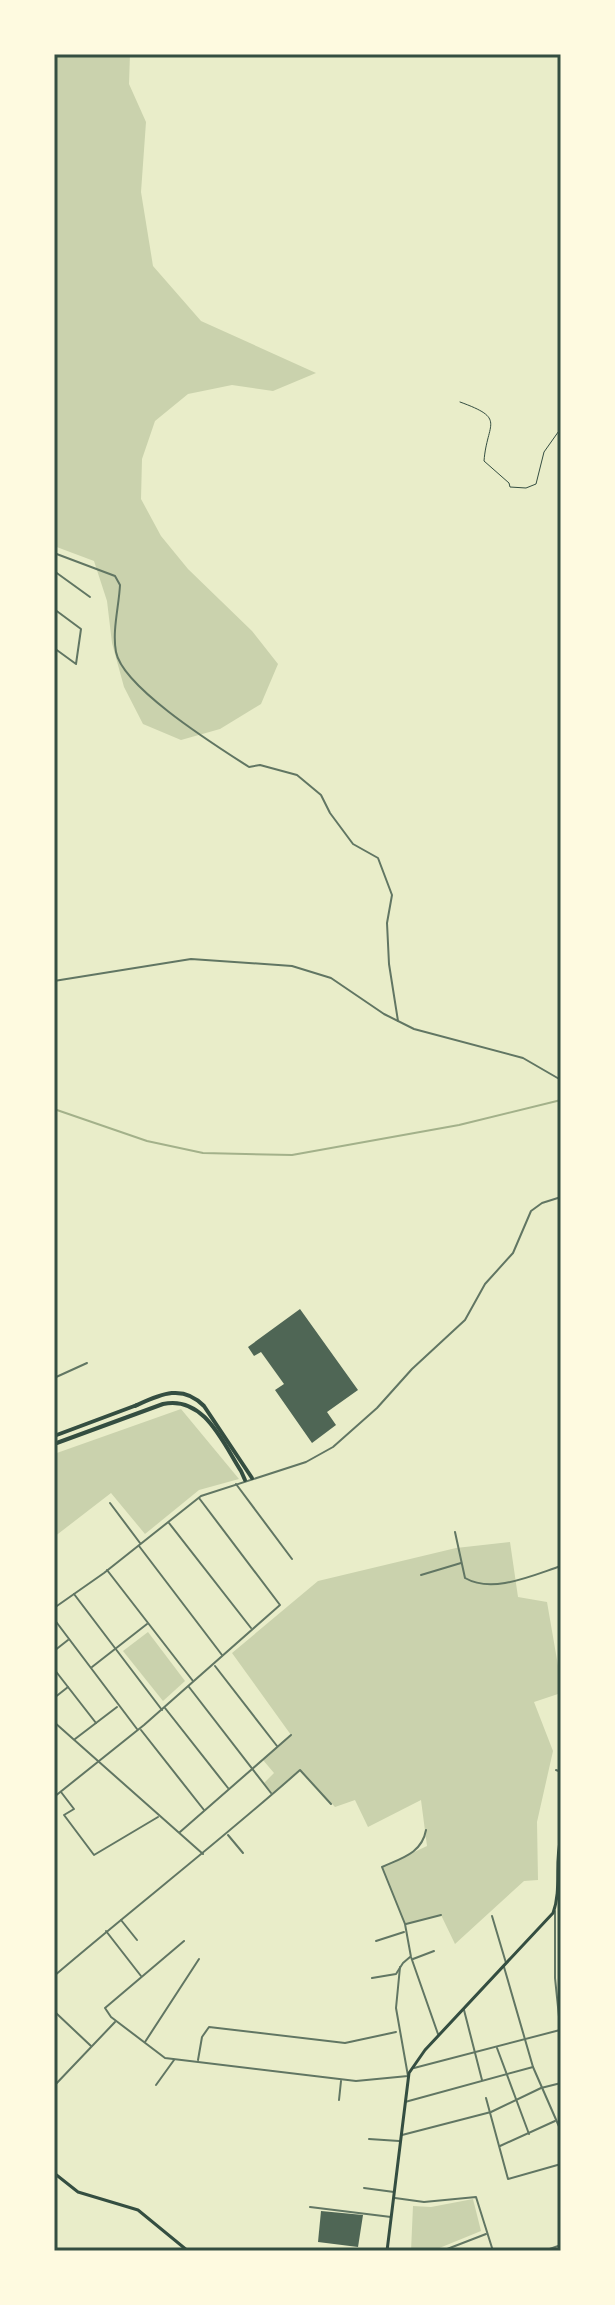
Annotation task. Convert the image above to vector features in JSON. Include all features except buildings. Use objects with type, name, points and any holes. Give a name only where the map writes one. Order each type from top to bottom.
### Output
[{"type":"main road","points":[[135,1406],[169,1392],[194,1397],[204,1406],[252,1478]]},
{"type":"main road","points":[[54,1436],[158,1398],[162,1401],[159,1406]]},
{"type":"main road","points":[[54,1444],[159,1406],[181,1403],[200,1411],[245,1480]]},
{"type":"main road","points":[[387,2251],[408,2076],[425,2050],[555,1910],[561,1838]]},
{"type":"main road","points":[[54,2173],[78,2192],[138,2210],[188,2251]]},
{"type":"street","points":[[54,553],[115,576],[120,585],[116,652],[124,671],[191,730],[249,767],[260,765],[297,775],[321,795],[353,844],[378,858],[392,895],[387,923],[389,964],[398,1021]]},
{"type":"street","points":[[55,571],[90,597]]},
{"type":"street","points":[[54,609],[81,629],[76,664],[54,648]]},
{"type":"street","points":[[54,981],[191,959],[292,966],[331,978],[414,1029],[523,1058],[561,1080]]},
{"type":"street","points":[[54,1608],[198,1497],[318,1457],[377,1408],[412,1369],[465,1320],[485,1284],[513,1253],[531,1211],[542,1203],[561,1197]]},
{"type":"street","points":[[54,1378],[87,1363]]},
{"type":"street","points":[[235,1483],[292,1559]]},
{"type":"street","points":[[54,1797],[163,1709],[280,1605],[198,1497]]},
{"type":"street","points":[[110,1503],[222,1655]]},
{"type":"street","points":[[168,1521],[252,1629]]},
{"type":"street","points":[[455,1532],[465,1578],[472,1582],[513,1582],[561,1566]]},
{"type":"street","points":[[421,1575],[462,1562]]},
{"type":"street","points":[[107,1570],[193,1682]]},
{"type":"street","points":[[73,1593],[229,1789]]},
{"type":"street","points":[[54,1619],[204,1810]]},
{"type":"street","points":[[91,1668],[148,1623]]},
{"type":"street","points":[[54,1651],[69,1639]]},
{"type":"street","points":[[213,1664],[278,1747]]},
{"type":"street","points":[[54,1669],[96,1723]]},
{"type":"street","points":[[54,1698],[68,1687]]},
{"type":"street","points":[[188,1687],[273,1794]]},
{"type":"street","points":[[74,1740],[119,1705]]},
{"type":"street","points":[[54,1722],[203,1855]]},
{"type":"street","points":[[179,1833],[291,1735]]},
{"type":"street","points":[[54,1976],[120,1919],[203,1855],[300,1770],[331,1804]]},
{"type":"street","points":[[556,1770],[561,1772]]},
{"type":"street","points":[[61,1792],[74,1809],[64,1815],[94,1855],[159,1816]]},
{"type":"street","points":[[426,1830],[420,1847],[382,1867],[405,1924],[412,1958],[439,2035]]},
{"type":"street","points":[[227,1834],[243,1853]]},
{"type":"street","points":[[555,1910],[555,1978],[561,2036]]},
{"type":"street","points":[[405,1924],[441,1915]]},
{"type":"street","points":[[492,1916],[524,2039],[541,2088],[561,2131]]},
{"type":"street","points":[[120,1919],[137,1940]]},
{"type":"street","points":[[106,1931],[142,1977]]},
{"type":"street","points":[[376,1941],[406,1932]]},
{"type":"street","points":[[184,1941],[105,2008],[116,2021],[165,2058],[341,2080],[408,2076],[396,2008],[400,1967]]},
{"type":"street","points":[[372,1978],[396,1974],[412,1958],[434,1951]]},
{"type":"street","points":[[145,2043],[199,1959]]},
{"type":"street","points":[[464,2009],[482,2080]]},
{"type":"street","points":[[56,2013],[92,2047]]},
{"type":"street","points":[[54,2086],[116,2021]]},
{"type":"street","points":[[198,2062],[202,2037],[209,2027],[345,2043],[399,2031]]},
{"type":"street","points":[[411,2069],[560,2030]]},
{"type":"street","points":[[497,2046],[529,2134]]},
{"type":"street","points":[[425,2050],[425,2065]]},
{"type":"street","points":[[156,2085],[175,2059]]},
{"type":"street","points":[[404,2103],[533,2067]]},
{"type":"street","points":[[339,2100],[341,2080]]},
{"type":"street","points":[[369,2139],[401,2138],[491,2112],[541,2088],[561,2083]]},
{"type":"street","points":[[486,2098],[508,2179],[561,2164]]},
{"type":"street","points":[[500,2146],[557,2121]]},
{"type":"street","points":[[364,2188],[424,2202],[476,2197],[493,2251]]},
{"type":"street","points":[[310,2207],[392,2217]]},
{"type":"street","points":[[442,2251],[487,2234]]},
{"type":"street","points":[[544,2251],[561,2245]]},
{"type":"path","points":[[460,402],[488,414],[491,419],[484,461],[510,487],[526,488],[536,484],[544,452],[561,428]]},
{"type":"green space","points":[[54,54],[130,54],[129,84],[146,122],[141,192],[153,266],[201,321],[316,373],[273,391],[232,385],[188,394],[155,421],[142,459],[141,499],[161,536],[188,569],[252,631],[278,664],[261,704],[220,729],[181,740],[143,724],[124,687],[112,643],[107,601],[94,561],[54,546]]},
{"type":"green space","points":[[181,1409],[239,1479],[199,1490],[145,1534],[111,1493],[54,1537],[54,1454]]},
{"type":"green space","points":[[510,1542],[518,1597],[547,1602],[561,1683],[561,1693],[534,1702],[553,1751],[537,1822],[538,1880],[524,1881],[455,1944],[441,1915],[405,1924],[382,1867],[427,1846],[421,1800],[368,1827],[355,1800],[335,1807],[300,1770],[273,1794],[264,1783],[274,1773],[263,1760],[291,1735],[232,1653],[318,1581],[456,1548]]},
{"type":"green space","points":[[148,1632],[185,1681],[163,1701],[123,1651]]},
{"type":"green space","points":[[473,2199],[481,2231],[432,2251],[411,2251],[413,2206],[431,2207]]},
{"type":"waterway","points":[[54,1109],[147,1141],[203,1153],[292,1155],[459,1125],[561,1100]]}]
